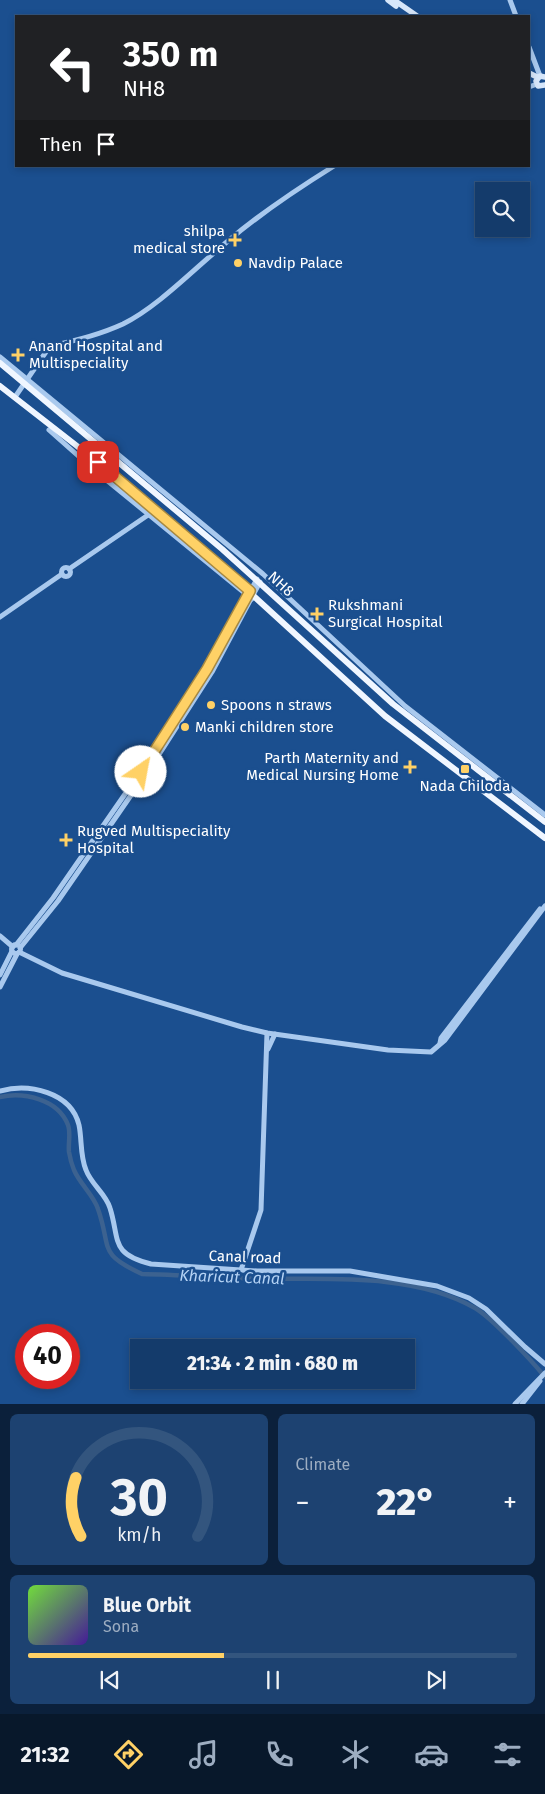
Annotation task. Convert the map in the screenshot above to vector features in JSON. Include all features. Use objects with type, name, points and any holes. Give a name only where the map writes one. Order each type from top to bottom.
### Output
[{"type":"main road","points":[[388,0],[409,15]]},
{"type":"main road","points":[[394,0],[416,15]]},
{"type":"main road","points":[[539,79],[545,87]]},
{"type":"main road","name":"NH8","points":[[0,364],[25,381],[258,581],[393,704],[545,822]]},
{"type":"main road","name":"NH8","points":[[0,386],[251,595],[392,725],[545,838]]},
{"type":"street","points":[[510,0],[516,15]]},
{"type":"street","points":[[530,50],[539,79]]},
{"type":"street","points":[[15,398],[50,346],[84,339],[124,323],[166,294],[229,240],[282,200],[332,167]]},
{"type":"street","points":[[0,356],[25,381],[263,574],[405,706],[545,815]]},
{"type":"street","points":[[0,617],[62,574],[68,576],[69,570],[152,512],[73,452],[49,430]]},
{"type":"street","points":[[0,974],[16,950],[58,901],[145,771],[209,671],[258,581]]},
{"type":"street","points":[[0,936],[30,959],[78,978],[267,1032],[388,1050],[431,1052],[440,1043],[441,1038],[542,907],[545,906]]},
{"type":"street","points":[[0,987],[16,950]]},
{"type":"street","points":[[241,1270],[261,1210],[267,1032]]},
{"type":"street","points":[[267,1052],[275,1034]]},
{"type":"street","name":"Canal road","points":[[0,1091],[25,1087],[54,1096],[74,1111],[79,1125],[86,1172],[109,1204],[118,1244],[130,1257],[151,1264],[241,1270],[350,1271],[438,1286],[469,1298],[486,1309],[525,1348],[545,1364]]},
{"type":"street","points":[[516,1404],[545,1372]]},
{"type":"street","points":[[522,1404],[538,1380],[545,1377]]},
{"type":"waterway","name":"Kharicut Canal","points":[[0,1097],[19,1096],[39,1099],[57,1109],[63,1116],[69,1128],[69,1152],[74,1170],[96,1204],[108,1249],[118,1261],[128,1267],[142,1274],[267,1279],[346,1279],[401,1284],[427,1289],[452,1297],[482,1313],[512,1340],[545,1377]]},
{"type":"place","name":"shilpa medical store","points":[[235,240]]},
{"type":"place","name":"Navdip Palace","points":[[238,263]]},
{"type":"place","name":"Anand Hospital and Multispeciality","points":[[18,355]]},
{"type":"place","name":"Rukshmani Surgical Hospital","points":[[317,614]]},
{"type":"place","name":"Spoons n straws","points":[[211,705]]},
{"type":"place","name":"Manki children store","points":[[185,727]]},
{"type":"place","name":"Parth Maternity and Medical Nursing Home","points":[[410,767]]},
{"type":"place","name":"Nada Chiloda","points":[[465,769]]},
{"type":"place","name":"Rugved Multispeciality Hospital","points":[[66,840]]},
{"type":"route","points":[[98,462],[250,591],[207,669],[144,767],[141,768],[141,772]]}]
